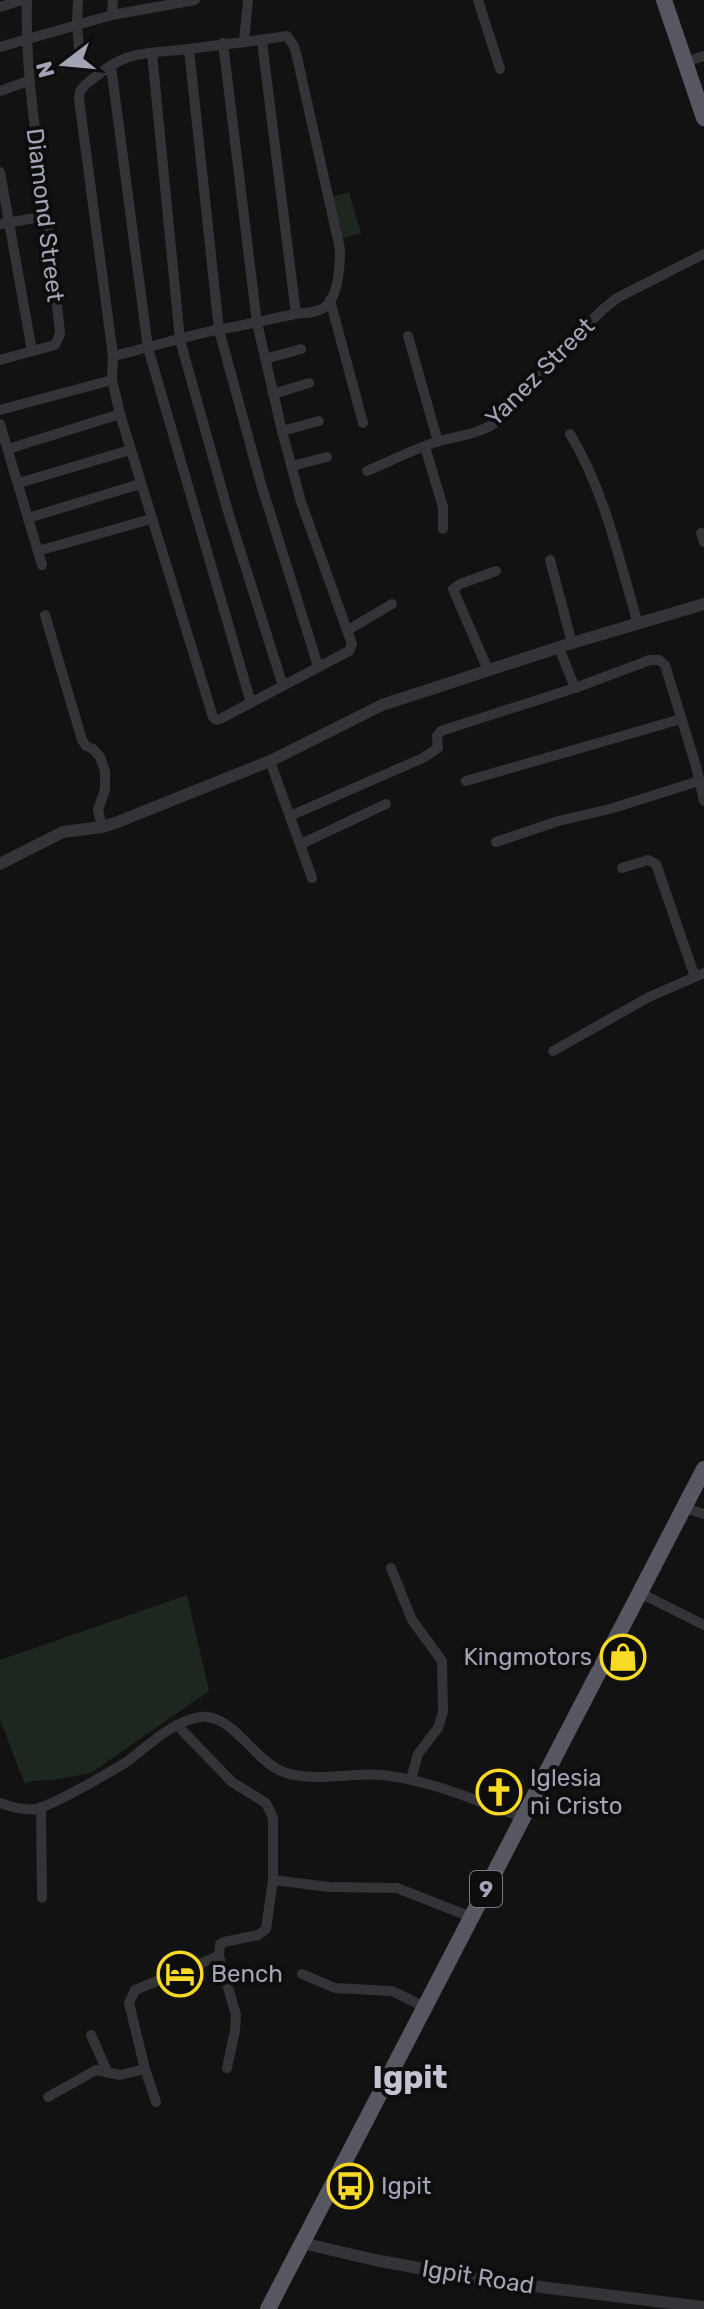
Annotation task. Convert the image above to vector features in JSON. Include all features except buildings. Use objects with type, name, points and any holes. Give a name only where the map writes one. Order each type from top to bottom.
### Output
[{"type":"highway","points":[[664,0],[685,62],[701,97],[704,118]]},
{"type":"highway","name":"9","points":[[268,2309],[704,1469]]},
{"type":"street","points":[[0,7],[25,0]]},
{"type":"street","name":"Diamond Street","points":[[25,0],[28,81],[60,334],[55,345],[32,351]]},
{"type":"street","points":[[78,0],[79,48]]},
{"type":"street","points":[[112,15],[113,0]]},
{"type":"street","points":[[0,47],[152,4],[195,0]]},
{"type":"street","points":[[244,41],[248,0]]},
{"type":"street","points":[[478,0],[500,69]]},
{"type":"street","points":[[113,356],[219,330],[257,323],[323,309],[330,300],[338,275],[340,249],[297,57],[287,36],[223,43],[126,58],[85,85],[79,99],[113,356],[112,380],[140,484],[213,717],[220,719],[349,651],[352,644],[301,502],[257,323],[223,43]]},
{"type":"street","points":[[262,41],[296,314]]},
{"type":"street","points":[[189,49],[219,330],[261,484],[318,666]]},
{"type":"street","points":[[152,53],[180,340],[229,515],[283,686]]},
{"type":"street","points":[[685,62],[704,56]]},
{"type":"street","points":[[111,66],[148,348],[251,703]]},
{"type":"street","points":[[0,91],[28,81]]},
{"type":"street","points":[[0,172],[5,223],[32,351],[0,360]]},
{"type":"street","points":[[5,223],[47,216]]},
{"type":"street","name":"Yanez Street","points":[[367,471],[438,442],[479,432],[495,423],[617,298],[704,254]]},
{"type":"street","points":[[330,300],[363,423]]},
{"type":"street","points":[[408,336],[438,442]]},
{"type":"street","points":[[265,359],[301,349]]},
{"type":"street","points":[[0,410],[112,380]]},
{"type":"street","points":[[273,394],[309,383]]},
{"type":"street","points":[[8,449],[120,414]]},
{"type":"street","points":[[282,431],[319,421]]},
{"type":"street","points":[[0,424],[42,565]]},
{"type":"street","points":[[570,434],[586,459],[595,482],[638,624]]},
{"type":"street","points":[[425,447],[443,507],[443,529]]},
{"type":"street","points":[[19,483],[130,450]]},
{"type":"street","points":[[292,466],[327,457]]},
{"type":"street","points":[[28,518],[140,484]]},
{"type":"street","points":[[38,551],[151,519]]},
{"type":"street","points":[[550,560],[575,688]]},
{"type":"street","points":[[488,670],[453,589],[496,571]]},
{"type":"street","points":[[348,630],[392,604]]},
{"type":"street","points":[[0,864],[63,832],[102,827],[270,761],[382,705],[704,604]]},
{"type":"street","points":[[45,615],[82,740],[100,757],[105,771],[105,790],[98,810],[102,827]]},
{"type":"street","points":[[290,816],[423,758],[438,748],[437,736],[441,731],[650,660],[659,660],[665,665],[704,801]]},
{"type":"street","points":[[466,781],[681,719]]},
{"type":"street","points":[[270,761],[312,878]]},
{"type":"street","points":[[496,842],[699,781]]},
{"type":"street","points":[[301,844],[386,804]]},
{"type":"street","points":[[553,1051],[649,997],[700,975],[656,864],[648,860],[622,868]]},
{"type":"street","points":[[685,1508],[704,1514]]},
{"type":"street","points":[[391,1568],[412,1620],[442,1661],[443,1712],[438,1728],[418,1754],[411,1779]]},
{"type":"street","points":[[640,1593],[704,1625]]},
{"type":"street","points":[[0,1803],[22,1809],[41,1807],[125,1763],[177,1725],[192,1719],[212,1717],[227,1725],[278,1770],[294,1775],[380,1775],[411,1779],[522,1817]]},
{"type":"street","points":[[177,1725],[232,1782],[266,1803],[273,1818],[273,1880],[266,1929],[258,1935],[220,1944],[219,1956],[236,2015],[227,2068]]},
{"type":"street","points":[[41,1807],[42,1898]]},
{"type":"street","points":[[273,1880],[329,1887],[397,1888],[471,1917]]},
{"type":"street","points":[[156,2102],[145,2069],[130,1997],[135,1990],[219,1956]]},
{"type":"street","points":[[302,1974],[335,1988],[392,1991],[425,2007]]},
{"type":"street","points":[[91,2035],[107,2071]]},
{"type":"street","points":[[48,2097],[96,2070],[120,2075],[145,2069]]},
{"type":"street","name":"Igpit Road","points":[[302,2243],[483,2280],[704,2307]]},
{"type":"shaded area","points":[[349,192],[361,233],[340,239],[328,198]]},
{"type":"shaded area","points":[[187,1595],[209,1691],[91,1773],[25,1784],[0,1720],[0,1660]]},
{"type":"place","name":"Kingmotors","points":[[623,1657]]},
{"type":"place","name":"Iglesia ni Cristo","points":[[499,1792]]},
{"type":"place","name":"Bench","points":[[180,1974]]},
{"type":"place","name":"Igpit","points":[[350,2186]]},
{"type":"district","name":"Igpit","points":[[410,2077]]}]
